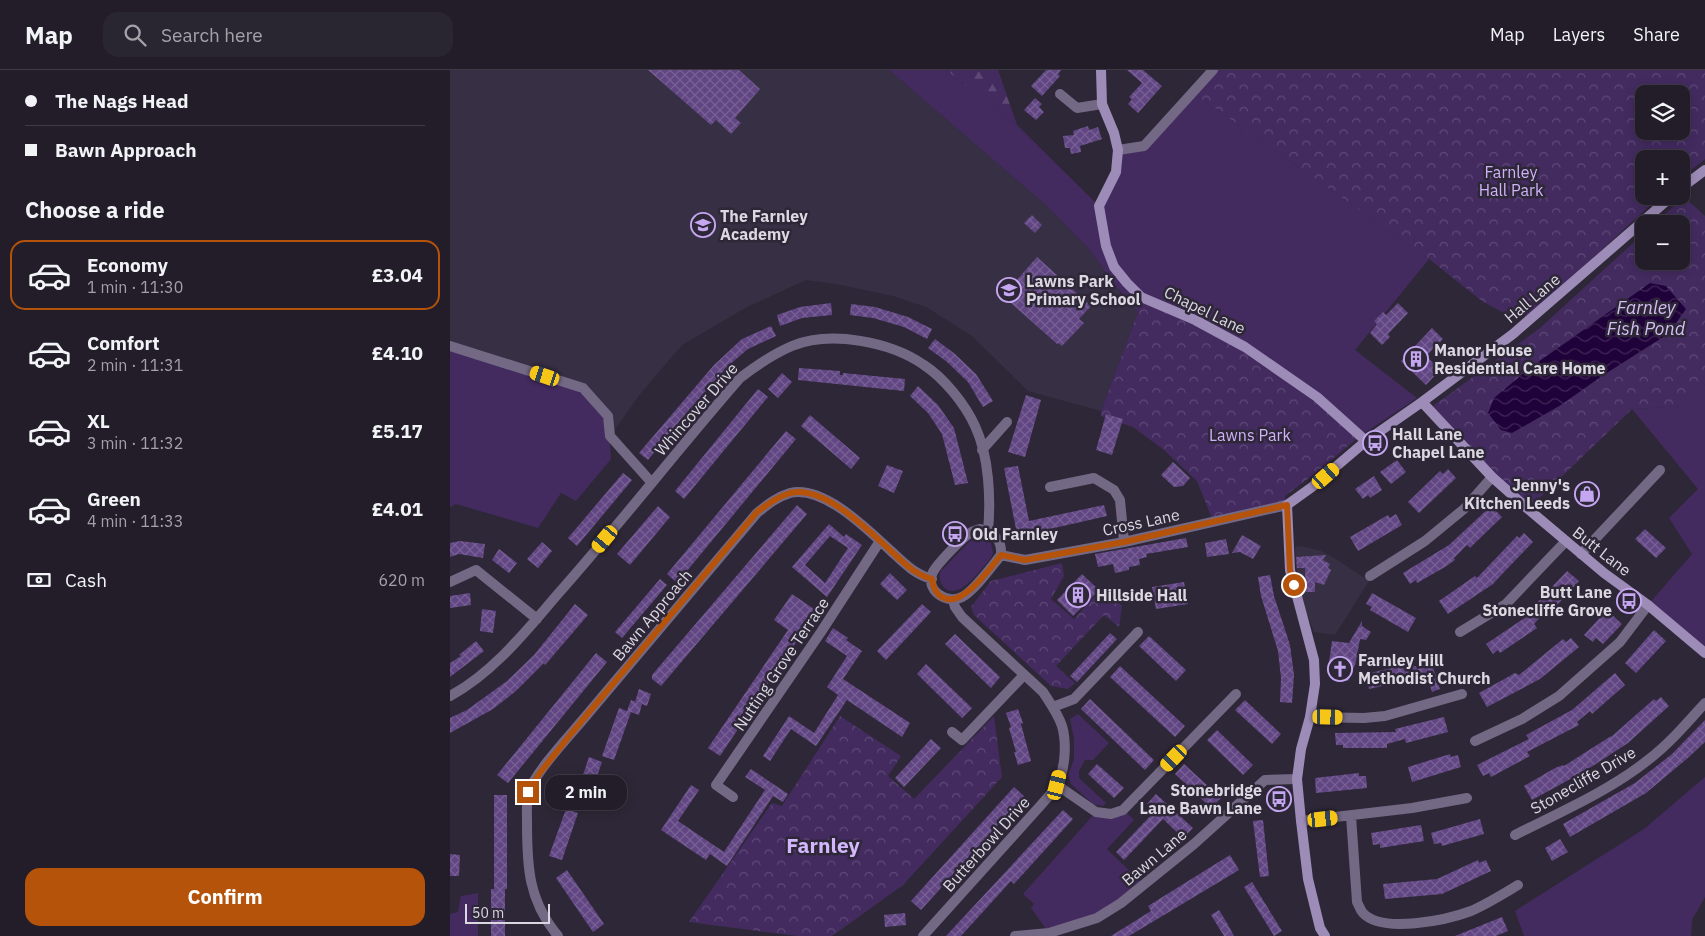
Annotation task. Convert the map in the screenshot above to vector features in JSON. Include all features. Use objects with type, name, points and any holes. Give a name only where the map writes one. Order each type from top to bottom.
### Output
[{"type":"street","points":[[1101,70],[1102,104],[1114,133],[1118,150],[1144,146],[1213,70]]},
{"type":"street","points":[[1060,94],[1077,108],[1102,104]]},
{"type":"street","name":"Chapel Lane","points":[[1118,150],[1116,172],[1099,206],[1106,246],[1114,267],[1127,283],[1141,297],[1195,320],[1245,347],[1317,396],[1366,441]]},
{"type":"street","points":[[1690,181],[1705,170]]},
{"type":"street","name":"Hall Lane","points":[[1287,505],[1312,487],[1366,441],[1513,334],[1662,205]]},
{"type":"street","name":"Whincover Drive","points":[[450,696],[465,688],[500,658],[537,619],[740,378],[762,362],[794,345],[822,339],[866,340],[924,365],[948,386],[966,408],[976,428],[986,464],[989,493],[988,531]]},
{"type":"street","points":[[450,346],[583,388],[608,416],[610,436],[652,483]]},
{"type":"street","name":"Butt Lane","points":[[1422,402],[1492,477],[1581,554],[1648,605],[1705,653]]},
{"type":"street","points":[[982,450],[1007,422]]},
{"type":"street","points":[[1581,554],[1660,470]]},
{"type":"street","points":[[1370,576],[1425,541],[1464,509],[1492,477]]},
{"type":"street","points":[[1050,487],[1094,478],[1114,490],[1120,500],[1124,542]]},
{"type":"street","name":"Bawn Approach","points":[[558,936],[538,904],[530,882],[527,847],[528,792],[539,774],[570,735],[757,512],[774,499],[792,493],[816,495],[841,508],[880,541]]},
{"type":"street","points":[[1287,505],[1290,570],[1314,660],[1315,684],[1310,717],[1301,749],[1297,779],[1308,879],[1320,928],[1325,936]]},
{"type":"street","name":"Cross Lane","points":[[1001,555],[1025,560],[1124,542],[1287,505]]},
{"type":"street","points":[[980,529],[988,531],[996,536],[1002,547],[1001,555],[962,597],[953,600],[945,599],[935,592],[932,579],[933,572],[955,546],[971,532],[980,529]]},
{"type":"street","points":[[880,541],[916,573],[932,579]]},
{"type":"street","name":"Nutting Grove Terrace","points":[[733,796],[716,785],[821,632],[880,541]]},
{"type":"street","points":[[1460,632],[1506,604],[1566,541]]},
{"type":"street","points":[[450,582],[476,570],[537,619]]},
{"type":"street","name":"Butterbowl Drive","points":[[923,936],[1041,806],[1057,785],[1062,765],[1064,743],[1062,726],[1043,692],[962,617],[953,600]]},
{"type":"street","points":[[1475,741],[1522,719],[1559,696],[1620,642],[1648,605]]},
{"type":"street","points":[[1053,707],[1074,699],[1138,632]]},
{"type":"street","points":[[952,732],[962,740],[1024,675]]},
{"type":"street","points":[[1057,785],[1096,812],[1111,814],[1123,810],[1236,694]]},
{"type":"street","points":[[1310,717],[1364,718],[1385,716],[1462,694]]},
{"type":"street","name":"Stonecliffe Drive","points":[[1515,835],[1616,782],[1634,770],[1664,746],[1705,703]]},
{"type":"street","name":"Bawn Lane","points":[[1015,936],[1049,933],[1097,918],[1121,903],[1194,844],[1265,780],[1297,779]]},
{"type":"street","points":[[1301,821],[1412,808],[1467,798]]},
{"type":"street","points":[[1352,816],[1357,902],[1363,913],[1376,921],[1385,924],[1422,923],[1470,911],[1518,885]]},
{"type":"shaded area","name":"The Farnley Academy","points":[[450,70],[889,70],[1046,205],[1089,249],[1114,284],[1138,312],[1101,411],[1028,391],[972,336],[926,307],[893,296],[806,280],[747,307],[682,345],[641,393],[610,436],[450,346]]},
{"type":"shaded area","points":[[1295,546],[1321,551],[1369,581],[1335,635],[1314,632],[1305,609],[1296,568]]},
{"type":"green space","points":[[889,70],[946,70],[1017,125],[1099,206],[1116,172],[1118,150],[1144,146],[1193,93],[1429,259],[1355,350],[1417,398],[1360,436],[1141,297],[1138,312],[1114,284],[1089,249],[1046,205]]},
{"type":"green space","points":[[946,70],[998,70],[1017,125]]},
{"type":"green space","name":"Farnley Hall Park","points":[[1213,70],[1705,70],[1705,159],[1690,171],[1690,150],[1635,150],[1635,205],[1650,205],[1639,215],[1635,215],[1635,219],[1531,315],[1518,316],[1500,311],[1482,301],[1429,259],[1193,93]]},
{"type":"green space","points":[[1690,202],[1705,216],[1705,384],[1683,406],[1632,409],[1528,509],[1429,409],[1540,328],[1635,241],[1635,270],[1690,270],[1690,215],[1664,215],[1675,205],[1690,205]]},
{"type":"green space","name":"Lawns Park","points":[[1141,297],[1245,347],[1360,436],[1285,496],[1287,505],[1213,521],[1197,481],[1164,450],[1133,427],[1101,416],[1101,411],[1138,312]]},
{"type":"green space","points":[[450,346],[583,388],[608,416],[611,459],[576,501],[561,493],[538,528],[456,504],[450,507]]},
{"type":"green space","points":[[1705,384],[1705,653],[1648,605],[1692,554],[1669,518],[1698,489],[1632,409],[1683,406]]},
{"type":"green space","points":[[979,537],[991,543],[993,553],[991,558],[977,575],[964,586],[952,591],[946,589],[940,581],[940,572],[970,541]]},
{"type":"green space","points":[[1062,563],[1064,576],[1051,599],[1074,619],[1103,588],[1122,606],[1119,627],[1104,615],[1056,666],[1075,683],[1068,689],[1051,686],[974,615],[971,607],[991,581]]},
{"type":"green space","points":[[1078,714],[1109,743],[1093,760],[1085,760],[1079,771],[1079,778],[1106,803],[1103,806],[1093,804],[1071,784],[1068,775],[1074,759],[1074,739],[1070,719]]},
{"type":"green space","points":[[840,716],[901,756],[888,776],[914,799],[994,716],[1002,777],[903,885],[832,936],[797,936],[689,922],[772,803],[782,806]]},
{"type":"green space","points":[[1705,777],[1705,897],[1692,920],[1691,936],[1524,936],[1515,911],[1644,829]]},
{"type":"green space","points":[[1123,810],[1134,820],[1107,849],[1144,885],[1121,903],[1049,933],[1031,908],[1034,904],[1023,894],[1096,812]]},
{"type":"green space","points":[[478,893],[478,936],[450,936],[450,914],[458,912],[461,896]]},
{"type":"water","name":"Farnley Fish Pond","points":[[1650,283],[1666,286],[1686,309],[1668,334],[1561,405],[1512,433],[1501,430],[1488,413],[1494,398],[1531,367]]},
{"type":"building","points":[[648,70],[739,70],[760,89],[735,118],[741,123],[731,134],[716,120],[711,125]]},
{"type":"building","points":[[1046,70],[1061,70],[1058,74],[1060,76],[1042,96],[1031,86]]},
{"type":"building","points":[[1127,70],[1143,70],[1162,86],[1138,113],[1128,104],[1132,99],[1129,97],[1142,83]]},
{"type":"building","points":[[1035,98],[1042,104],[1039,107],[1044,112],[1036,120],[1024,110]]},
{"type":"building","points":[[1088,126],[1089,130],[1098,127],[1102,139],[1080,146],[1081,152],[1071,154],[1070,148],[1065,148],[1063,136],[1074,135],[1073,131]]},
{"type":"building","points":[[1032,215],[1042,225],[1035,233],[1024,223]]},
{"type":"building","points":[[1037,257],[1091,306],[1079,319],[1084,323],[1062,346],[1057,344],[1003,296]]},
{"type":"building","points":[[831,303],[832,315],[802,318],[780,326],[777,315],[800,307]]},
{"type":"building","points":[[1398,303],[1408,313],[1388,334],[1390,337],[1382,345],[1370,333],[1377,324],[1374,321],[1383,312],[1386,315]]},
{"type":"building","points":[[851,304],[875,307],[908,317],[932,329],[927,339],[904,327],[873,318],[850,315]]},
{"type":"building","points":[[771,326],[776,336],[748,349],[729,365],[648,460],[639,453],[714,365],[742,339]]},
{"type":"building","name":"Manor House Residential Care Home","points":[[1432,328],[1443,339],[1426,356],[1440,370],[1426,385],[1401,361]]},
{"type":"building","points":[[935,339],[955,354],[976,374],[993,401],[983,407],[968,382],[947,362],[928,348]]},
{"type":"building","points":[[799,368],[840,371],[840,375],[843,375],[843,373],[905,379],[904,391],[798,380]]},
{"type":"building","points":[[782,373],[792,382],[778,398],[768,389]]},
{"type":"building","points":[[918,386],[938,405],[954,428],[968,483],[955,485],[942,434],[928,413],[910,396]]},
{"type":"building","points":[[758,389],[768,397],[684,499],[675,491]]},
{"type":"building","points":[[1026,395],[1041,400],[1025,457],[1008,452]]},
{"type":"building","points":[[1106,414],[1123,419],[1112,455],[1096,450]]},
{"type":"building","points":[[810,415],[860,458],[851,469],[801,426]]},
{"type":"building","points":[[786,431],[796,439],[677,583],[667,574]]},
{"type":"building","points":[[1397,460],[1406,472],[1391,484],[1380,472]]},
{"type":"building","points":[[1173,462],[1190,478],[1183,486],[1174,487],[1161,475]]},
{"type":"building","points":[[887,465],[903,471],[894,493],[878,486]]},
{"type":"building","points":[[1018,466],[1029,521],[1104,505],[1107,516],[1041,531],[1040,529],[1017,534],[1004,468]]},
{"type":"building","points":[[1448,469],[1456,478],[1419,513],[1408,502],[1440,471],[1443,474]]},
{"type":"building","points":[[623,473],[632,480],[577,546],[568,538]]},
{"type":"building","points":[[1374,476],[1382,490],[1370,498],[1368,495],[1363,499],[1355,489]]},
{"type":"building","points":[[797,505],[807,514],[661,686],[652,679],[652,675]]},
{"type":"building","points":[[658,506],[670,517],[630,565],[617,554]]},
{"type":"building","points":[[1491,506],[1502,517],[1470,548],[1467,545],[1454,558],[1455,560],[1445,567],[1417,583],[1416,580],[1410,584],[1403,573],[1449,545]]},
{"type":"building","points":[[1396,514],[1402,525],[1358,551],[1350,537],[1388,515],[1390,518]]},
{"type":"building","points":[[829,524],[844,537],[846,534],[862,545],[827,597],[792,567]],"holes":[[[830,536],[848,548],[825,583],[805,565]]]},
{"type":"building","points":[[1645,529],[1666,548],[1656,558],[1635,539]]},
{"type":"building","points":[[1524,533],[1533,542],[1493,584],[1448,614],[1439,601],[1475,576],[1477,578],[1517,536],[1519,538]]},
{"type":"building","points":[[1242,535],[1261,546],[1253,559],[1240,552],[1232,553]]},
{"type":"building","points":[[1186,538],[1188,547],[1146,554],[1147,557],[1139,559],[1140,565],[1129,567],[1129,570],[1115,573],[1113,564],[1098,567],[1095,554]]},
{"type":"building","points":[[1226,539],[1229,554],[1207,557],[1205,543]]},
{"type":"building","points":[[460,541],[485,544],[483,558],[459,554],[450,557],[450,543]]},
{"type":"building","points":[[542,542],[552,551],[538,568],[527,559]]},
{"type":"building","points":[[499,549],[517,563],[509,573],[492,560]]},
{"type":"building","points":[[1326,555],[1323,560],[1330,564],[1328,568],[1331,570],[1324,585],[1315,582],[1315,592],[1306,592],[1305,568],[1297,568],[1296,557]]},
{"type":"building","points":[[1567,571],[1579,581],[1549,614],[1546,611],[1534,624],[1537,628],[1500,653],[1498,650],[1493,654],[1486,644],[1535,611],[1532,608]]},
{"type":"building","points":[[890,573],[907,590],[897,600],[880,584]]},
{"type":"building","name":"Hillside Hall","points":[[1082,574],[1099,590],[1073,616],[1057,600]]},
{"type":"building","points":[[1270,575],[1274,596],[1290,645],[1294,675],[1292,703],[1280,702],[1281,678],[1278,651],[1261,596],[1258,577]]},
{"type":"building","points":[[660,579],[667,585],[622,638],[615,632]]},
{"type":"building","points":[[1184,582],[1188,604],[1156,609],[1152,587]]},
{"type":"building","points":[[470,593],[471,605],[450,608],[450,596]]},
{"type":"building","points":[[1372,593],[1416,618],[1408,632],[1370,610],[1372,607],[1366,604]]},
{"type":"building","points":[[792,594],[817,611],[720,756],[708,748],[788,630],[774,620]]},
{"type":"building","points":[[575,604],[588,615],[545,665],[544,663],[516,691],[493,709],[450,733],[450,718],[467,710],[507,681],[534,655]]},
{"type":"building","points":[[922,604],[931,612],[886,660],[877,651]]},
{"type":"building","points":[[482,609],[496,611],[493,633],[480,631]]},
{"type":"building","points":[[1607,610],[1622,624],[1603,644],[1596,638],[1593,642],[1584,635]]},
{"type":"building","points":[[1362,621],[1362,626],[1371,632],[1366,640],[1360,639],[1356,662],[1348,681],[1330,678],[1332,662],[1329,662],[1332,641],[1349,643]]},
{"type":"building","points":[[833,628],[862,651],[843,679],[910,723],[902,737],[847,700],[816,746],[791,729],[770,761],[763,756],[789,716],[814,733],[838,695],[827,687],[847,656],[825,641]]},
{"type":"building","points":[[1654,630],[1666,641],[1636,673],[1625,663]]},
{"type":"building","points":[[1110,633],[1117,639],[1077,682],[1070,676]]},
{"type":"building","points":[[955,634],[1000,677],[991,688],[945,644]]},
{"type":"building","points":[[1149,636],[1186,670],[1176,681],[1139,646]]},
{"type":"building","points":[[1571,638],[1579,647],[1540,679],[1487,707],[1479,693],[1515,673],[1519,675],[1563,639],[1566,642]]},
{"type":"building","points":[[476,641],[484,651],[450,677],[450,663],[461,656],[459,655]]},
{"type":"building","points":[[596,653],[607,662],[508,783],[497,775]]},
{"type":"building","points":[[926,664],[972,708],[962,718],[917,674]]},
{"type":"building","points":[[1408,664],[1409,667],[1416,666],[1417,669],[1432,664],[1440,689],[1432,692],[1427,676],[1369,689],[1366,674]]},
{"type":"building","points":[[1120,666],[1185,726],[1175,737],[1110,677]]},
{"type":"building","points":[[1615,673],[1625,685],[1592,714],[1590,711],[1577,722],[1579,725],[1527,752],[1530,756],[1491,777],[1489,773],[1483,776],[1477,765],[1529,739],[1526,735],[1572,710]]},
{"type":"building","points":[[639,689],[651,694],[647,706],[642,704],[639,715],[631,712],[614,760],[602,756],[619,708],[627,711],[631,700],[635,702]]},
{"type":"building","points":[[1661,697],[1669,706],[1628,743],[1585,771],[1532,800],[1524,786],[1555,768],[1564,766],[1611,737],[1654,699],[1656,701]]},
{"type":"building","points":[[1090,699],[1154,760],[1145,770],[1081,709]]},
{"type":"building","points":[[1245,700],[1281,734],[1272,744],[1235,710]]},
{"type":"building","points":[[1018,709],[1031,761],[1018,765],[1009,728],[1011,727],[1006,713]]},
{"type":"building","points":[[1444,717],[1448,732],[1406,743],[1405,739],[1387,744],[1387,748],[1343,748],[1343,745],[1336,745],[1335,733],[1396,732],[1395,729]]},
{"type":"building","points":[[1705,720],[1705,742],[1689,757],[1646,793],[1570,837],[1563,824],[1635,783],[1672,754]]},
{"type":"building","points":[[1217,730],[1253,765],[1243,775],[1207,740]]},
{"type":"building","points":[[931,739],[941,748],[904,787],[895,778]]},
{"type":"building","points":[[1450,754],[1451,757],[1458,755],[1461,767],[1412,782],[1408,767]]},
{"type":"building","points":[[589,757],[602,762],[585,810],[573,805]]},
{"type":"building","points":[[1097,764],[1124,788],[1114,798],[1088,774]]},
{"type":"building","points":[[1184,764],[1221,798],[1211,808],[1175,774]]},
{"type":"building","points":[[751,769],[788,794],[783,802],[773,796],[727,866],[710,854],[706,860],[661,830],[691,785],[699,790],[678,821],[724,852],[765,790],[745,777]]},
{"type":"building","points":[[1359,773],[1359,776],[1366,776],[1367,788],[1316,793],[1315,778]]},
{"type":"building","points":[[1014,787],[1024,796],[921,910],[911,901]]},
{"type":"building","points":[[1156,794],[1193,828],[1183,838],[1163,819],[1124,860],[1116,852],[1155,811],[1147,804]]},
{"type":"building","points":[[494,795],[507,795],[505,936],[491,936],[491,889],[494,889]]},
{"type":"building","points":[[566,809],[578,813],[562,860],[549,856]]},
{"type":"building","points":[[1063,810],[1073,819],[1014,884],[1011,881],[961,936],[946,936]]},
{"type":"building","points":[[1480,819],[1484,834],[1442,846],[1441,843],[1434,844],[1431,833]]},
{"type":"building","points":[[1263,820],[1269,876],[1260,877],[1253,821]]},
{"type":"building","points":[[1421,825],[1424,841],[1380,848],[1380,844],[1373,845],[1371,833]]},
{"type":"building","points":[[1560,839],[1568,852],[1552,861],[1545,848]]},
{"type":"building","points":[[450,854],[460,855],[459,876],[450,876]]},
{"type":"building","points":[[1230,855],[1239,870],[1129,936],[1111,936],[1151,911],[1148,906]]},
{"type":"building","points":[[1478,860],[1479,863],[1486,860],[1491,871],[1442,894],[1385,899],[1383,884],[1437,879]]},
{"type":"building","points":[[567,870],[604,924],[593,932],[556,878]]},
{"type":"building","points":[[1252,882],[1282,931],[1274,936],[1244,887]]},
{"type":"building","points":[[1219,910],[1234,936],[1224,936],[1211,915]]},
{"type":"building","points":[[905,913],[906,925],[885,927],[884,915]]},
{"type":"building","points":[[1502,917],[1508,931],[1496,936],[1455,936]]},
{"type":"place","name":"The Farnley Academy","points":[[703,225]]},
{"type":"place","name":"Lawns Park Primary School","points":[[1009,290]]},
{"type":"place","name":"Manor House Residential Care Home","points":[[1416,359]]},
{"type":"place","name":"Hall Lane Chapel Lane","points":[[1375,443]]},
{"type":"place","name":"Jenny's Kitchen Leeds","points":[[1587,494]]},
{"type":"place","name":"Old Farnley","points":[[955,534]]},
{"type":"place","name":"Hillside Hall","points":[[1078,595]]},
{"type":"place","name":"Butt Lane Stonecliffe Grove","points":[[1629,601]]},
{"type":"place","name":"Farnley Hill Methodist Church","points":[[1340,669]]},
{"type":"place","name":"Stonebridge Lane Bawn Lane","points":[[1279,799]]},
{"type":"district","name":"Farnley","points":[[823,845]]},
{"type":"route","points":[[528,792],[539,774],[570,735],[757,512],[774,499],[792,493],[816,495],[841,508],[909,568],[922,576],[932,579],[935,592],[945,599],[953,600],[962,597],[970,590],[1001,555],[1025,560],[1124,542],[1287,505],[1290,570],[1294,585]]}]
